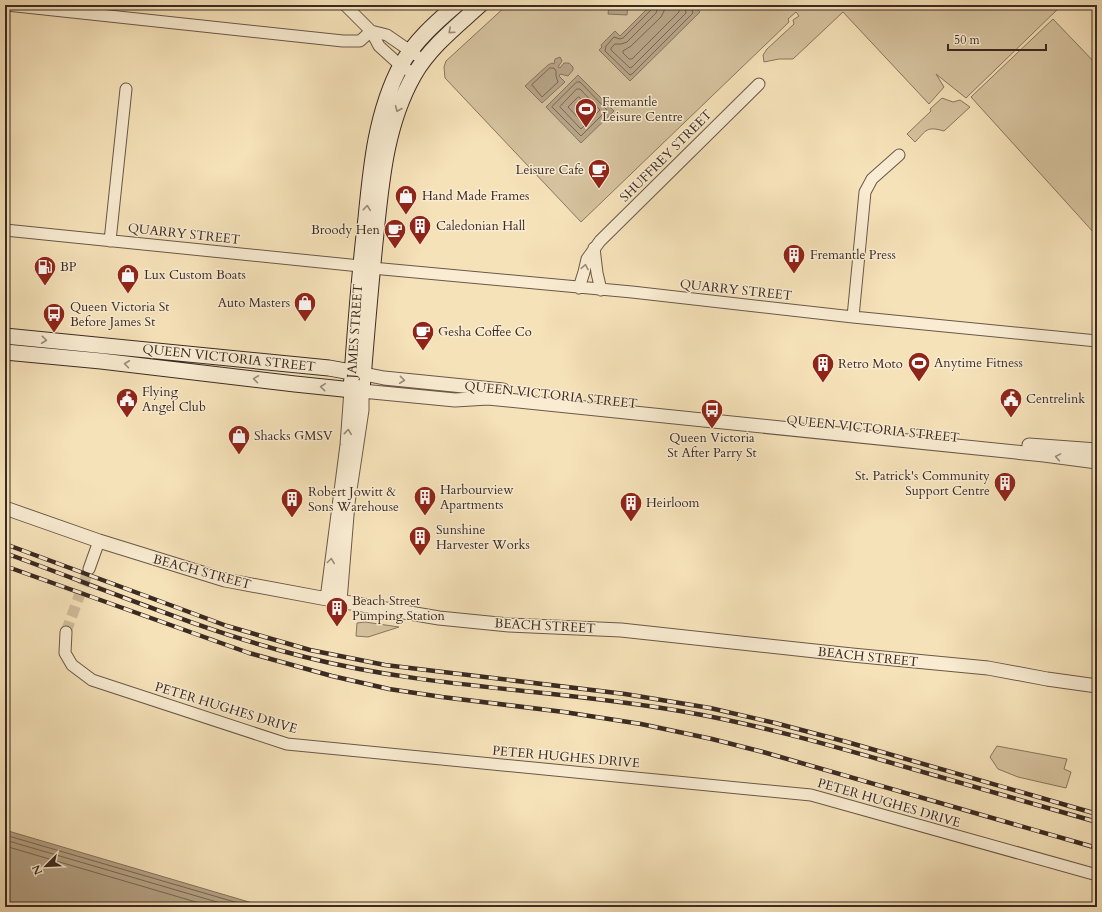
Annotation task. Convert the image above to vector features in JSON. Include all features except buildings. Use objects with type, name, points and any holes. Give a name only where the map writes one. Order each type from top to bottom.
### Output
[{"type":"main road","name":"JAMES STREET","points":[[357,390],[372,162],[383,107],[401,66],[410,51],[426,31],[456,5]]},
{"type":"main road","name":"JAMES STREET","points":[[366,267],[379,204],[387,147],[395,117],[415,74],[424,61],[443,39],[480,5]]},
{"type":"main road","name":"QUEEN VICTORIA STREET","points":[[5,336],[329,368],[358,373]]},
{"type":"main road","name":"QUEEN VICTORIA STREET","points":[[5,352],[357,390]]},
{"type":"street","points":[[7,5],[344,41],[360,41],[371,31]]},
{"type":"street","points":[[345,5],[371,31],[379,46],[401,66],[415,74]]},
{"type":"street","points":[[371,31],[387,34],[424,61]]},
{"type":"street","name":"SHUFFREY STREET","points":[[579,288],[587,259],[600,241],[759,84]]},
{"type":"street","points":[[110,241],[126,89]]},
{"type":"street","points":[[853,317],[865,192],[872,179],[898,155]]},
{"type":"street","name":"QUARRY STREET","points":[[5,230],[366,267],[632,292],[853,317],[1097,341]]},
{"type":"street","points":[[594,248],[597,273],[602,290]]},
{"type":"street","name":"QUEEN VICTORIA STREET","points":[[358,373],[400,380],[1021,445],[1097,450]]},
{"type":"street","name":"QUEEN VICTORIA STREET","points":[[357,390],[455,400],[488,398],[1044,455],[1097,462]]},
{"type":"street","name":"JAMES STREET","points":[[334,600],[361,417],[357,390]]},
{"type":"street","name":"BEACH STREET","points":[[5,508],[99,541],[225,580],[439,618],[509,625],[621,630],[988,668],[1047,679],[1097,686]]},
{"type":"street","points":[[89,569],[99,541]]},
{"type":"street","name":"PETER HUGHES DRIVE","points":[[66,632],[65,652],[72,664],[92,680],[287,744],[811,795],[1097,875]]},
{"type":"shaded area","name":"Fremantle Leisure Centre","points":[[507,5],[1062,5],[966,98],[936,74],[944,87],[929,104],[843,12],[793,59],[779,59],[764,62],[763,55],[767,49],[794,24],[793,20],[799,16],[796,12],[788,19],[789,22],[581,222],[445,78],[444,67],[446,61]]},
{"type":"shaded area","points":[[1053,19],[1097,65],[1097,233],[1095,234],[971,97]]},
{"type":"shaded area","points":[[942,98],[953,102],[960,100],[970,107],[944,131],[934,129],[927,130],[915,142],[907,134]]},
{"type":"shaded area","points":[[365,622],[399,627],[368,637],[356,636],[357,623]]},
{"type":"shaded area","points":[[997,746],[1067,759],[1064,769],[1071,772],[1066,788],[1018,777],[998,769],[990,757]]},
{"type":"water","points":[[609,5],[628,5],[627,15],[608,14]]},
{"type":"water","points":[[651,5],[693,5],[700,12],[630,81],[599,50],[602,47],[601,45],[615,31],[620,36]]},
{"type":"water","points":[[560,57],[562,61],[558,67],[560,68],[564,63],[569,63],[573,67],[573,70],[568,76],[560,74],[559,76],[565,82],[542,103],[525,86],[548,65],[552,63],[554,64],[555,59]]},
{"type":"water","points":[[578,75],[614,111],[581,143],[546,107]]},
{"type":"water","points":[[5,830],[266,907],[5,907]]},
{"type":"tunnel","points":[[66,632],[89,569]]},
{"type":"railway","points":[[5,544],[227,626],[310,650],[385,665],[625,694],[710,708],[847,742],[1097,814]]},
{"type":"railway","points":[[5,553],[191,622],[267,647],[305,657],[352,668],[400,676],[639,704],[711,717],[836,747],[1097,822]]},
{"type":"railway","points":[[5,566],[249,653],[332,676],[389,689],[564,712],[641,724],[712,739],[763,752],[1097,848]]},
{"type":"place","name":"Fremantle Leisure Centre","points":[[586,128]]},
{"type":"place","name":"Leisure Cafe","points":[[599,190]]},
{"type":"place","name":"Hand Made Frames","points":[[406,216]]},
{"type":"place","name":"Caledonian Hall","points":[[420,246]]},
{"type":"place","name":"Broody Hen","points":[[395,250]]},
{"type":"place","name":"Fremantle Press","points":[[794,274]]},
{"type":"place","name":"BP","points":[[45,286]]},
{"type":"place","name":"Lux Custom Boats","points":[[128,294]]},
{"type":"place","name":"Auto Masters","points":[[305,322]]},
{"type":"place","name":"Queen Victoria St Before James St","points":[[54,334]]},
{"type":"place","name":"Gesha Coffee Co","points":[[423,352]]},
{"type":"place","name":"Anytime Fitness","points":[[919,382]]},
{"type":"place","name":"Retro Moto","points":[[823,384]]},
{"type":"place","name":"Flying Angel Club","points":[[127,418]]},
{"type":"place","name":"Centrelink","points":[[1011,418]]},
{"type":"place","name":"Queen Victoria St After Parry St","points":[[712,430]]},
{"type":"place","name":"Shacks GMSV","points":[[239,456]]},
{"type":"place","name":"St. Patrick's Community Support Centre","points":[[1005,502]]},
{"type":"place","name":"Harbourview Apartments","points":[[425,516]]},
{"type":"place","name":"Robert Jowitt & Sons Warehouse","points":[[292,518]]},
{"type":"place","name":"Heirloom","points":[[631,522]]},
{"type":"place","name":"Sunshine Harvester Works","points":[[420,556]]},
{"type":"place","name":"Beach Street Pumping Station","points":[[337,628]]}]
